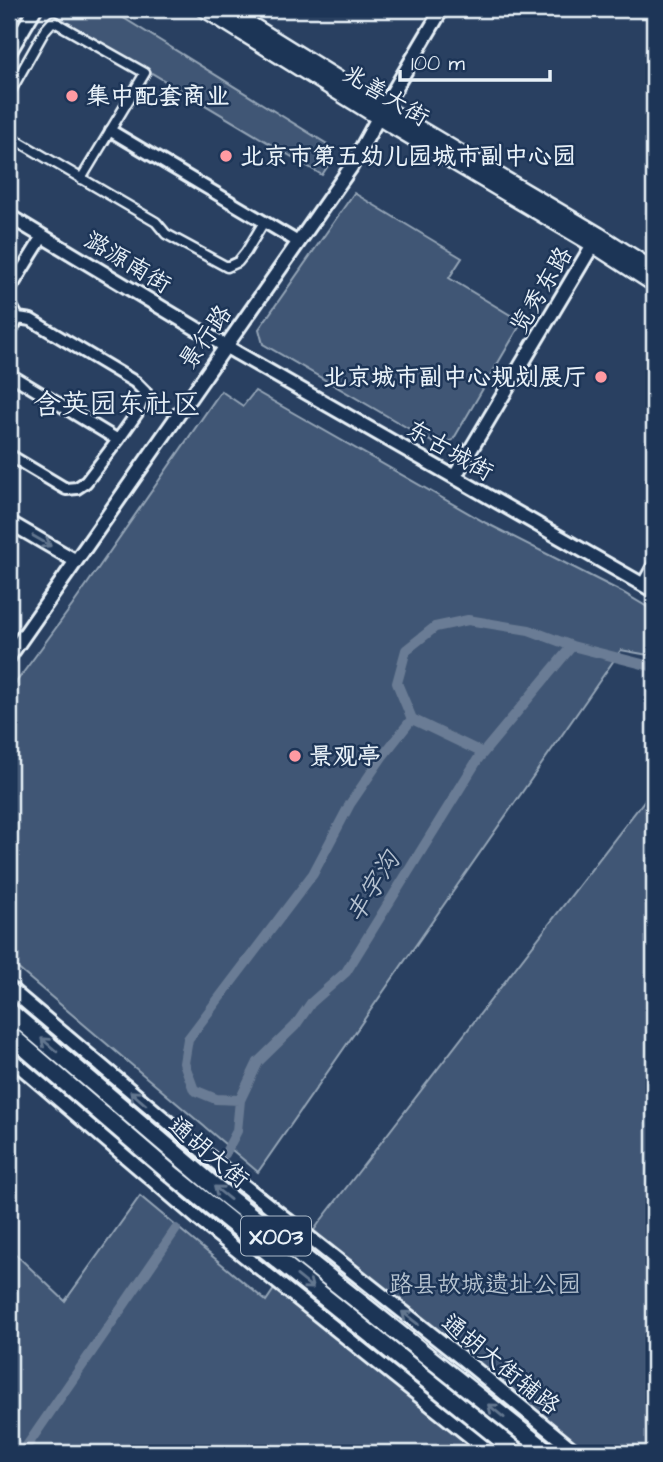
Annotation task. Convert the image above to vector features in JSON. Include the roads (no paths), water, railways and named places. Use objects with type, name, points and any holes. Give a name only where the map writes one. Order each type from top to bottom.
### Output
[{"type":"main road","name":"兆善大街","points":[[204,9],[596,240],[654,270]]},
{"type":"main road","name":"兆善大街","points":[[226,9],[381,113]]},
{"type":"main road","name":"兆善大街","points":[[596,240],[654,284]]},
{"type":"main road","name":"通胡大街","points":[[9,1011],[215,1187],[549,1453]]},
{"type":"main road","name":"通胡大街","points":[[9,1034],[174,1176],[518,1453]]},
{"type":"street","points":[[9,16],[13,9]]},
{"type":"street","points":[[9,53],[35,9]]},
{"type":"street","name":"景行路","points":[[9,657],[351,167],[442,9]]},
{"type":"street","points":[[9,94],[45,30],[53,21],[145,73],[81,179]]},
{"type":"street","points":[[111,131],[298,243]]},
{"type":"street","points":[[9,136],[156,222],[166,234],[227,267],[238,262],[264,222]]},
{"type":"street","name":"潞源南街","points":[[9,216],[225,345]]},
{"type":"street","points":[[9,291],[43,236]]},
{"type":"street","name":"览秀东路","points":[[455,476],[596,240]]},
{"type":"street","points":[[9,303],[18,317],[31,320],[135,382],[145,392],[137,413],[118,440],[86,482],[77,488],[66,488],[9,455]]},
{"type":"street","points":[[9,334],[18,317]]},
{"type":"street","name":"东古城街","points":[[225,345],[649,588]]},
{"type":"street","points":[[9,374],[118,440]]},
{"type":"street","points":[[9,522],[76,561]]},
{"type":"street","points":[[649,588],[654,566]]},
{"type":"street","name":"通胡大街辅路","points":[[9,988],[222,1168],[578,1453]]},
{"type":"street","points":[[9,1057],[203,1223],[491,1453]]},
{"type":"waterway","points":[[412,719],[397,683],[406,650],[435,627],[468,620],[529,630],[572,646],[654,667]]},
{"type":"waterway","name":"丰字沟","points":[[225,1154],[237,1131],[240,1100],[258,1062],[295,1026],[311,1003],[346,972],[478,759],[572,646]]},
{"type":"waterway","points":[[240,1100],[216,1099],[194,1090],[184,1063],[188,1039],[313,874],[350,804],[382,757],[412,719],[483,753]]},
{"type":"waterway","name":"丰字沟","points":[[22,1453],[176,1229]]},
{"type":"place","name":"集中配套商业","points":[[72,96]]},
{"type":"place","name":"北京市第五幼儿园城市副中心园","points":[[226,156]]},
{"type":"place","name":"北京城市副中心规划展厅","points":[[601,377]]},
{"type":"place","name":"景观亭","points":[[295,756]]},
{"type":"district","name":"含英园东社区","points":[[117,403]]},
{"type":"park label","name":"路县故城遗址公园","points":[[485,1284]]}]
